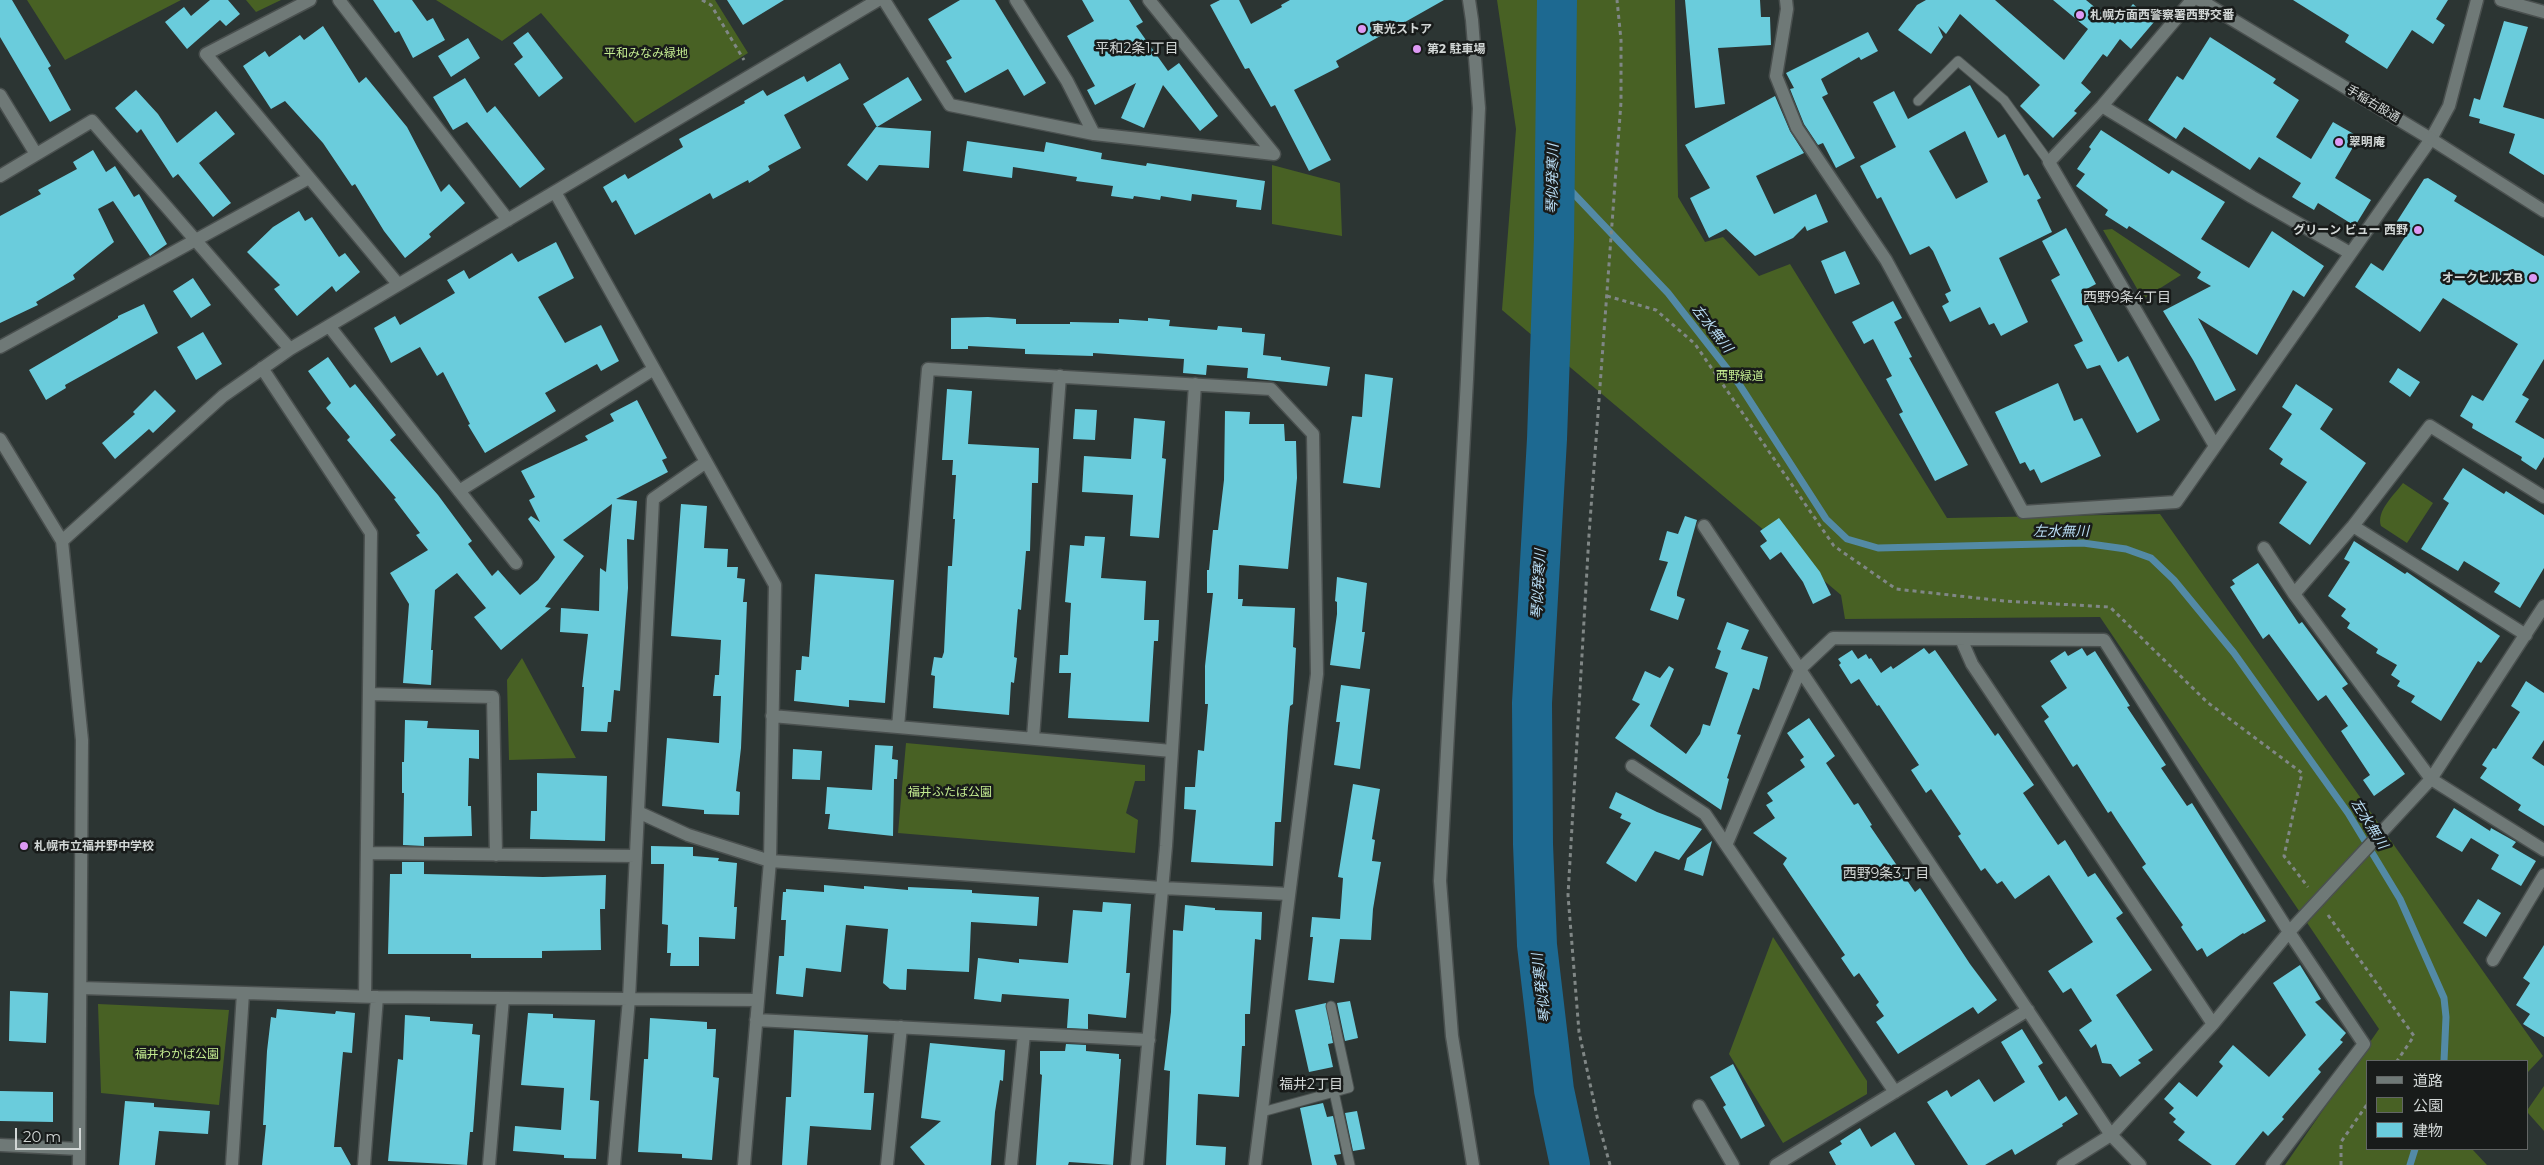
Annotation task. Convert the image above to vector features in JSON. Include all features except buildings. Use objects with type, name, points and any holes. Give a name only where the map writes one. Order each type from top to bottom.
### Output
[{"type":"street","points":[[310,0],[206,54],[398,284]]},
{"type":"street","points":[[339,0],[508,220]]},
{"type":"street","points":[[62,541],[223,396],[290,349],[878,0]]},
{"type":"street","points":[[884,0],[950,105],[1094,134],[1274,154],[1149,0]]},
{"type":"street","points":[[1016,0],[1067,81],[1094,134]]},
{"type":"street","points":[[1468,0],[1472,20],[1479,108],[1467,378],[1440,881],[1452,1036],[1473,1165]]},
{"type":"street","points":[[1786,0],[1787,9],[1776,76],[1797,128],[1886,260],[2023,512],[2176,502],[2431,139],[2449,106],[2477,0]]},
{"type":"street","points":[[2192,0],[2102,106],[2049,162],[2215,446]]},
{"type":"street","name":"手稲右股通","points":[[2200,0],[2431,139],[2544,211]]},
{"type":"street","points":[[2501,0],[2544,12]]},
{"type":"street","points":[[0,95],[36,154]]},
{"type":"street","points":[[2102,106],[2252,198],[2350,253]]},
{"type":"street","points":[[0,176],[92,121],[290,349]]},
{"type":"street","points":[[0,347],[309,178]]},
{"type":"street","points":[[555,192],[775,585],[770,860],[744,1165]]},
{"type":"street","points":[[329,326],[516,563]]},
{"type":"street","points":[[262,368],[371,533],[367,853],[371,996],[364,1165]]},
{"type":"street","points":[[459,491],[654,369]]},
{"type":"street","points":[[898,727],[928,369],[1270,389],[1313,434],[1317,674],[1255,1165]]},
{"type":"street","points":[[1033,738],[1060,376]]},
{"type":"street","points":[[1138,1165],[1172,752],[1195,384]]},
{"type":"street","points":[[2294,594],[2353,526],[2430,426],[2544,496]]},
{"type":"street","points":[[0,439],[62,541],[82,740],[79,1165]]},
{"type":"street","points":[[614,1165],[629,999],[653,500],[706,462]]},
{"type":"street","points":[[1704,526],[1801,668],[2111,1135],[2140,1165]]},
{"type":"street","points":[[2353,526],[2526,635]]},
{"type":"street","points":[[2264,548],[2294,594],[2431,779],[2544,850]]},
{"type":"street","points":[[2063,1165],[2111,1135],[2213,1024],[2289,932],[2431,779],[2544,606]]},
{"type":"street","points":[[1727,843],[1801,668],[1833,638],[2104,640],[2289,932],[2364,1044],[2272,1165]]},
{"type":"street","points":[[1961,639],[1972,664],[2213,1024]]},
{"type":"street","points":[[369,694],[493,698],[496,855]]},
{"type":"street","points":[[772,716],[1172,752]]},
{"type":"street","points":[[1632,766],[1705,814],[1727,843],[1895,1092]]},
{"type":"street","points":[[638,812],[688,835],[770,860],[1162,888],[1289,894]]},
{"type":"street","points":[[367,853],[636,856]]},
{"type":"street","points":[[2493,960],[2544,875]]},
{"type":"street","points":[[80,988],[371,996],[758,1000]]},
{"type":"street","points":[[232,1165],[243,993]]},
{"type":"street","points":[[489,1165],[503,998]]},
{"type":"street","points":[[1776,1165],[2028,1010]]},
{"type":"street","points":[[756,1020],[1149,1040]]},
{"type":"street","points":[[887,1165],[901,1027]]},
{"type":"street","points":[[1011,1165],[1024,1034]]},
{"type":"street","points":[[1698,1106],[1733,1165]]},
{"type":"street","points":[[0,1146],[79,1149]]},
{"type":"lane","points":[[1918,101],[1958,60],[2004,100],[2049,162]]},
{"type":"lane","points":[[1262,1112],[1349,1088],[1331,1006]]},
{"type":"lane","points":[[1334,1092],[1350,1165]]},
{"type":"path","points":[[702,0],[711,5],[753,74]]},
{"type":"path","points":[[1610,1165],[1598,1121],[1579,1032],[1568,895],[1589,535],[1621,93],[1621,40],[1617,0]]},
{"type":"path","points":[[1607,296],[1656,310],[1695,344],[1834,546],[1896,590],[2004,601],[2110,607],[2207,702],[2302,773],[2284,856],[2308,888]]},
{"type":"path","points":[[2324,910],[2414,1036],[2397,1060]]},
{"type":"path","points":[[2341,1165],[2341,1142],[2366,1106]]},
{"type":"green space","points":[[27,0],[181,0],[65,60]]},
{"type":"green space","points":[[246,0],[281,0],[256,12]]},
{"type":"green space","name":"平和みなみ緑地","points":[[436,0],[715,0],[748,53],[635,123],[541,13],[502,41]]},
{"type":"green space","name":"西野緑道","points":[[1497,0],[1675,0],[1678,197],[1705,242],[1723,237],[1759,276],[1790,264],[1947,518],[2160,514],[2543,1056],[2529,1071],[2529,1060],[2366,1060],[2366,1150],[2473,1150],[2487,1165],[2285,1165],[2379,1029],[2100,617],[1845,619],[1841,595],[1502,310],[1516,129]]},
{"type":"green space","points":[[1272,165],[1340,183],[1342,236],[1272,224]]},
{"type":"green space","points":[[2112,229],[2181,275],[2143,299],[2103,230]]},
{"type":"green space","points":[[2403,483],[2433,503],[2407,543],[2381,526],[2380,520],[2383,509]]},
{"type":"green space","points":[[522,658],[576,758],[509,760],[507,680]]},
{"type":"green space","name":"福井ふたば公園","points":[[906,743],[1145,765],[1145,781],[1135,781],[1126,813],[1138,820],[1135,853],[898,833]]},
{"type":"green space","points":[[1773,937],[1867,1081],[1867,1094],[1783,1143],[1729,1054]]},
{"type":"green space","name":"福井わかば公園","points":[[98,1004],[229,1010],[219,1105],[101,1093]]},
{"type":"green space","points":[[2544,1086],[2544,1131],[2529,1114],[2529,1108]]},
{"type":"waterway","name":"琴似発寒川","points":[[1557,0],[1554,238],[1547,439],[1532,703],[1533,844],[1537,945],[1554,1090],[1570,1165]]},
{"type":"waterway","name":"左水無川","points":[[1554,173],[1668,293],[1739,384],[1826,519],[1847,539],[1878,548],[2083,543],[2126,549],[2151,558],[2174,580],[2234,653],[2348,813],[2400,899],[2444,998],[2446,1017],[2444,1060]]},
{"type":"waterway","name":"左水無川","points":[[2410,1165],[2415,1150]]},
{"type":"place","name":"札幌方面西警察署西野交番","points":[[2080,15]]},
{"type":"place","name":"東光ストア","points":[[1362,29]]},
{"type":"place","name":"第2 駐車場","points":[[1417,49]]},
{"type":"place","name":"翠明庵","points":[[2339,142]]},
{"type":"place","name":"グリーン ビュー 西野","points":[[2418,230]]},
{"type":"place","name":"オークヒルズB","points":[[2533,278]]},
{"type":"place","name":"札幌市立福井野中学校","points":[[24,846]]},
{"type":"district","name":"平和2条1丁目","points":[[1137,49]]},
{"type":"district","name":"西野9条4丁目","points":[[2127,298]]},
{"type":"district","name":"西野9条3丁目","points":[[1886,874]]},
{"type":"district","name":"福井2丁目","points":[[1311,1085]]}]
